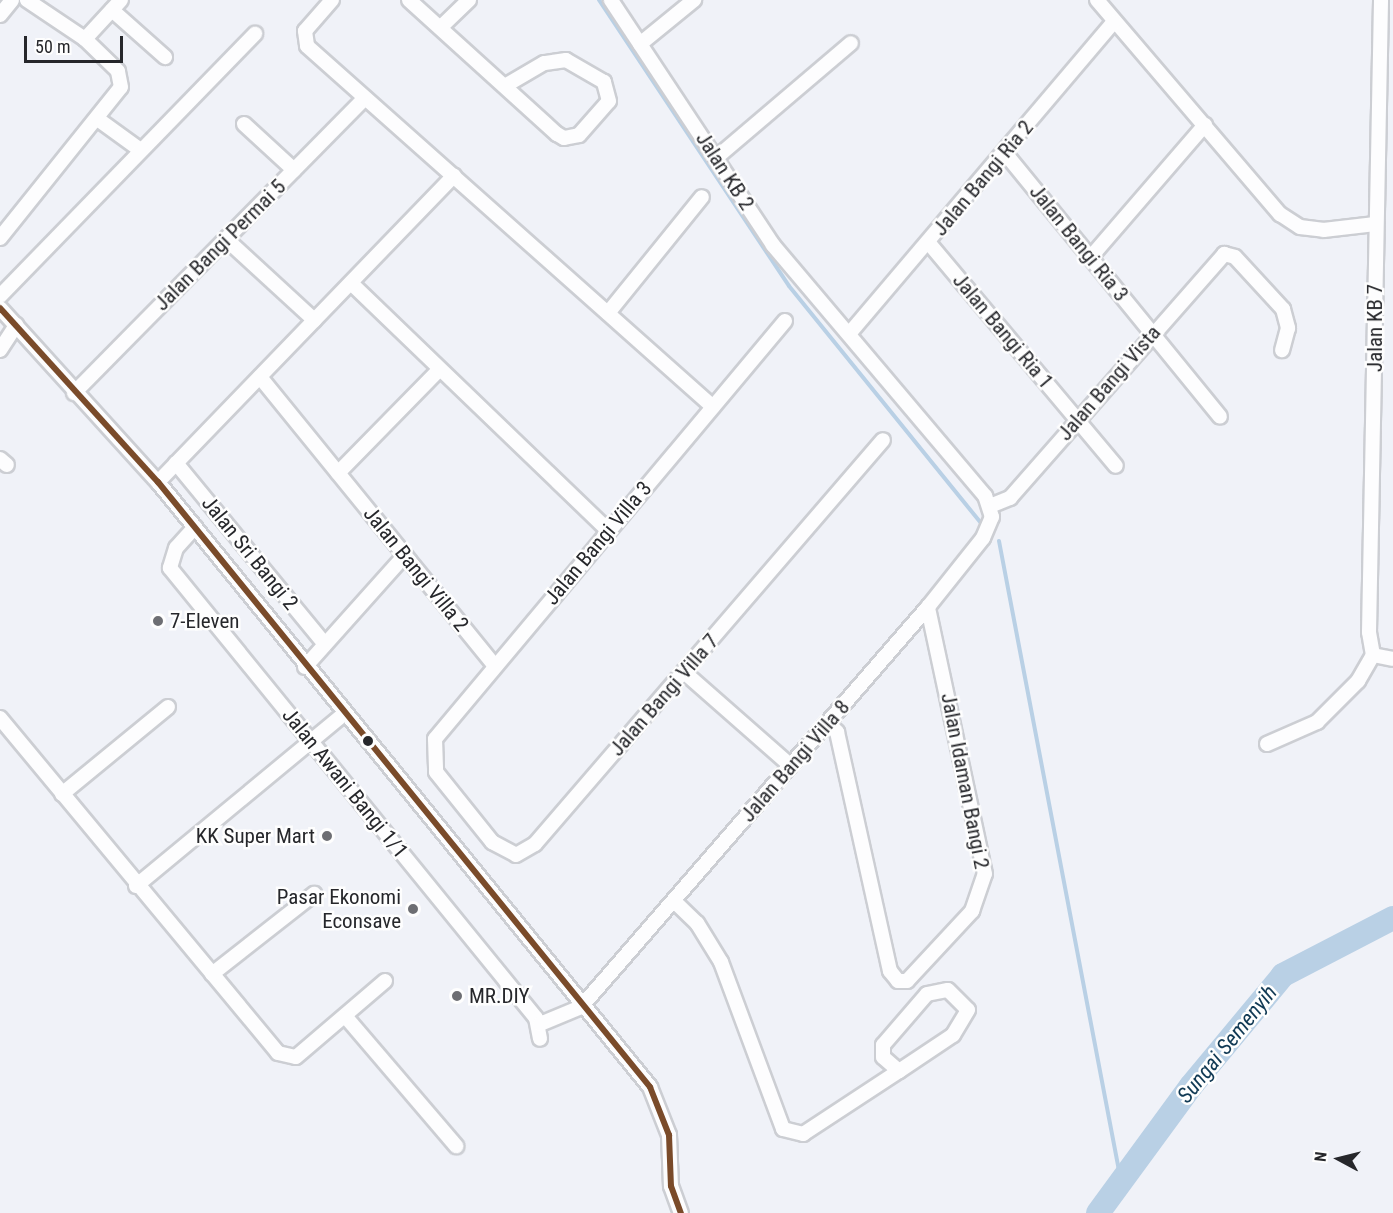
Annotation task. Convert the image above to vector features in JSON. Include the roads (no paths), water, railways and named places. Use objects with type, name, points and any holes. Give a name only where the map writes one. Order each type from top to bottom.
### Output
[{"type":"street","points":[[0,15],[12,0]]},
{"type":"street","points":[[0,238],[119,95],[121,79],[85,39],[27,0]]},
{"type":"street","points":[[333,0],[310,22],[304,39],[365,98],[713,407]]},
{"type":"street","points":[[409,0],[441,27],[505,86],[564,138],[579,135],[609,101],[604,82],[566,60],[544,63],[505,86]]},
{"type":"street","points":[[441,27],[470,0]]},
{"type":"street","name":"Jalan KB 2","points":[[611,0],[773,245],[990,506]]},
{"type":"street","points":[[640,44],[694,0]]},
{"type":"street","points":[[1097,0],[1280,214],[1300,227],[1375,224]]},
{"type":"street","name":"Jalan KB 7","points":[[1373,655],[1369,632],[1380,0]]},
{"type":"street","points":[[85,39],[117,5],[165,57]]},
{"type":"street","name":"Jalan Bangi Ria 2","points":[[849,334],[1114,22]]},
{"type":"street","points":[[0,296],[139,149],[255,34]]},
{"type":"street","points":[[716,158],[851,43]]},
{"type":"street","name":"Jalan Bangi Permai 5","points":[[74,393],[365,98]]},
{"type":"street","points":[[99,120],[139,149]]},
{"type":"street","points":[[244,124],[294,170]]},
{"type":"street","points":[[1090,258],[1205,125]]},
{"type":"street","name":"Jalan Bangi Ria 3","points":[[1005,153],[1220,417]]},
{"type":"street","points":[[158,482],[454,176]]},
{"type":"street","points":[[608,313],[702,197]]},
{"type":"street","points":[[226,239],[315,320]]},
{"type":"street","name":"Jalan Bangi Ria 1","points":[[928,242],[1116,466]]},
{"type":"street","name":"Jalan Bangi Vista","points":[[990,506],[1010,498],[1224,254],[1235,257],[1283,309],[1288,328],[1282,350]]},
{"type":"street","points":[[351,283],[430,355],[438,371],[608,530]]},
{"type":"street","points":[[0,308],[74,393],[158,482],[305,667],[497,896],[581,1007],[650,1087],[663,1112],[671,1186],[681,1213]]},
{"type":"street","name":"Jalan Bangi Villa 3","points":[[436,772],[435,738],[785,321]]},
{"type":"street","points":[[0,350],[16,325]]},
{"type":"street","points":[[338,472],[438,371]]},
{"type":"street","name":"Jalan Bangi Villa 2","points":[[260,377],[495,666]]},
{"type":"street","name":"Jalan Bangi Villa 7","points":[[436,772],[492,842],[503,852],[527,852],[883,440]]},
{"type":"street","name":"Jalan Sri Bangi 2","points":[[176,463],[324,643]]},
{"type":"street","name":"Jalan Bangi Villa 8","points":[[581,1007],[928,607],[983,538],[990,506]]},
{"type":"street","name":"Jalan Awani Bangi 1/1","points":[[195,527],[176,548],[170,568],[540,1024]]},
{"type":"street","points":[[305,667],[324,643],[405,555]]},
{"type":"street","name":"Jalan Idaman Bangi 2","points":[[828,723],[837,732],[893,977],[898,981],[913,978],[972,911],[985,874],[928,607]]},
{"type":"street","points":[[1267,744],[1317,722],[1358,681],[1373,655],[1393,659]]},
{"type":"street","points":[[684,672],[791,766]]},
{"type":"street","points":[[62,794],[168,707]]},
{"type":"street","points":[[136,886],[344,714]]},
{"type":"street","points":[[0,718],[136,886],[278,1053],[291,1058],[302,1053],[385,981]]},
{"type":"street","points":[[212,974],[314,894]]},
{"type":"street","points":[[674,901],[697,923],[721,962],[783,1129],[803,1134],[899,1071],[953,1035],[968,1010],[964,1001],[948,990],[927,994],[884,1045],[883,1057],[899,1071]]},
{"type":"street","points":[[540,1039],[540,1024],[581,1007]]},
{"type":"street","points":[[346,1017],[456,1146]]},
{"type":"waterway","points":[[599,0],[789,286],[982,524]]},
{"type":"waterway","points":[[999,541],[1121,1181]]},
{"type":"waterway","name":"Sungai Semenyih","points":[[1098,1213],[1191,1086],[1283,975],[1393,918]]},
{"type":"place","name":"7-Eleven","points":[[158,621]]},
{"type":"place","name":"KK Super Mart","points":[[327,836]]},
{"type":"place","name":"Pasar Ekonomi Econsave","points":[[413,909]]},
{"type":"place","name":"MR.DIY","points":[[457,996]]}]
